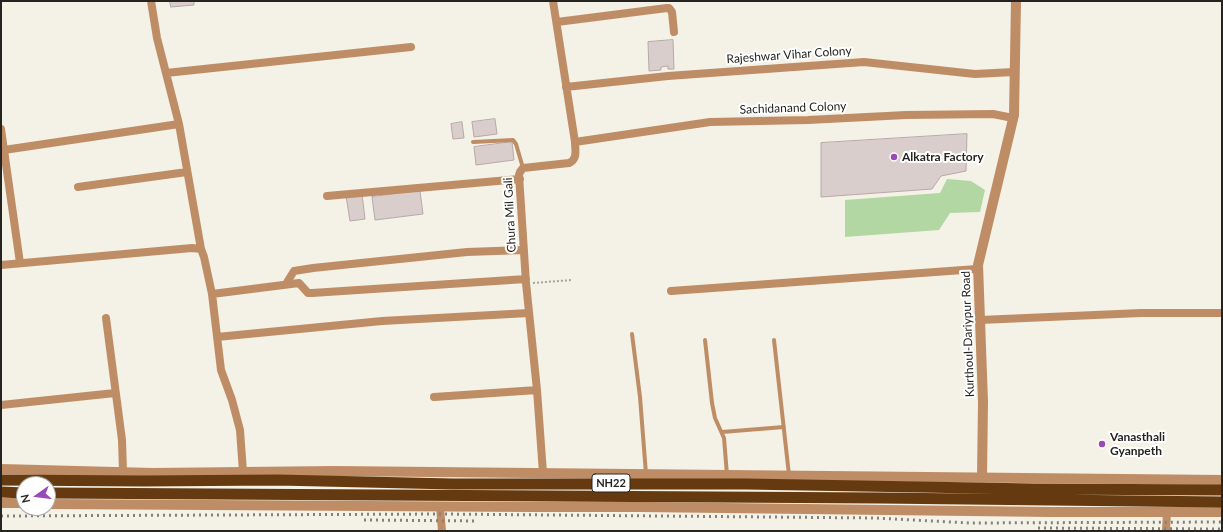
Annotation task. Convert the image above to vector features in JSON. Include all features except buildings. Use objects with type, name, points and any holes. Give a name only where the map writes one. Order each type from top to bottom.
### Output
[{"type":"highway","name":"NH22","points":[[1,480],[143,482],[278,480],[453,484],[738,484],[1034,489],[1222,490]]},
{"type":"highway","points":[[1,492],[16,493]]},
{"type":"highway","name":"NH22","points":[[56,493],[880,498],[1222,502]]},
{"type":"street","points":[[151,1],[157,38],[179,124],[201,249],[212,294],[221,370],[232,400],[240,430],[243,472]]},
{"type":"street","name":"Chura Mil Gali","points":[[543,474],[537,390],[526,281],[520,172],[523,168],[572,162],[576,157],[553,1]]},
{"type":"street","name":"Kurthoul-Dariypur Road","points":[[982,478],[983,402],[977,269],[1013,118],[1016,1]]},
{"type":"street","points":[[557,22],[669,8],[672,12],[674,32]]},
{"type":"street","points":[[166,73],[411,47]]},
{"type":"street","name":"Rajeshwar Vihar Colony","points":[[566,86],[668,76],[864,62],[975,74],[1014,72]]},
{"type":"street","name":"Sachidanand Colony","points":[[575,142],[710,122],[993,114],[1013,118]]},
{"type":"street","points":[[4,150],[179,124]]},
{"type":"street","points":[[1,129],[20,263]]},
{"type":"street","points":[[78,187],[187,172]]},
{"type":"street","points":[[327,196],[520,179]]},
{"type":"street","points":[[1,265],[192,248],[201,249]]},
{"type":"street","points":[[286,284],[294,272],[313,268],[467,252],[524,250]]},
{"type":"street","points":[[671,291],[977,269]]},
{"type":"street","points":[[212,294],[300,283],[308,293],[312,293],[526,281]]},
{"type":"street","points":[[217,338],[382,321],[529,313]]},
{"type":"street","points":[[980,320],[1141,313],[1222,313]]},
{"type":"street","points":[[106,318],[122,440],[123,472]]},
{"type":"street","points":[[434,397],[537,390]]},
{"type":"street","points":[[1,405],[115,393]]},
{"type":"street","points":[[1,469],[123,472],[789,475],[1222,480]]},
{"type":"street","points":[[295,506],[296,472]]},
{"type":"street","points":[[574,507],[575,474]]},
{"type":"street","points":[[1050,512],[1051,479]]},
{"type":"street","points":[[1,503],[16,503]]},
{"type":"street","points":[[56,504],[1222,512]]},
{"type":"street","points":[[440,507],[442,531]]},
{"type":"street","points":[[1166,531],[1167,512]]},
{"type":"lane","points":[[473,142],[513,140],[516,144],[523,168]]},
{"type":"lane","points":[[632,334],[640,397],[646,474]]},
{"type":"lane","points":[[705,340],[713,410],[722,432],[725,446],[727,475]]},
{"type":"lane","points":[[774,340],[789,475]]},
{"type":"lane","points":[[722,432],[784,427]]},
{"type":"path","points":[[526,281],[572,280]]},
{"type":"green space","points":[[947,179],[971,181],[985,190],[980,212],[950,213],[939,230],[845,237],[845,200],[940,193]]},
{"type":"railway","points":[[1,516],[443,514],[875,518],[970,523],[1222,522]]},
{"type":"railway","points":[[364,520],[478,521]]},
{"type":"railway","points":[[1038,528],[1222,529]]},
{"type":"place","name":"Alkatra Factory","points":[[894,157]]},
{"type":"place","name":"Vanasthali Gyanpeth","points":[[1102,444]]}]
